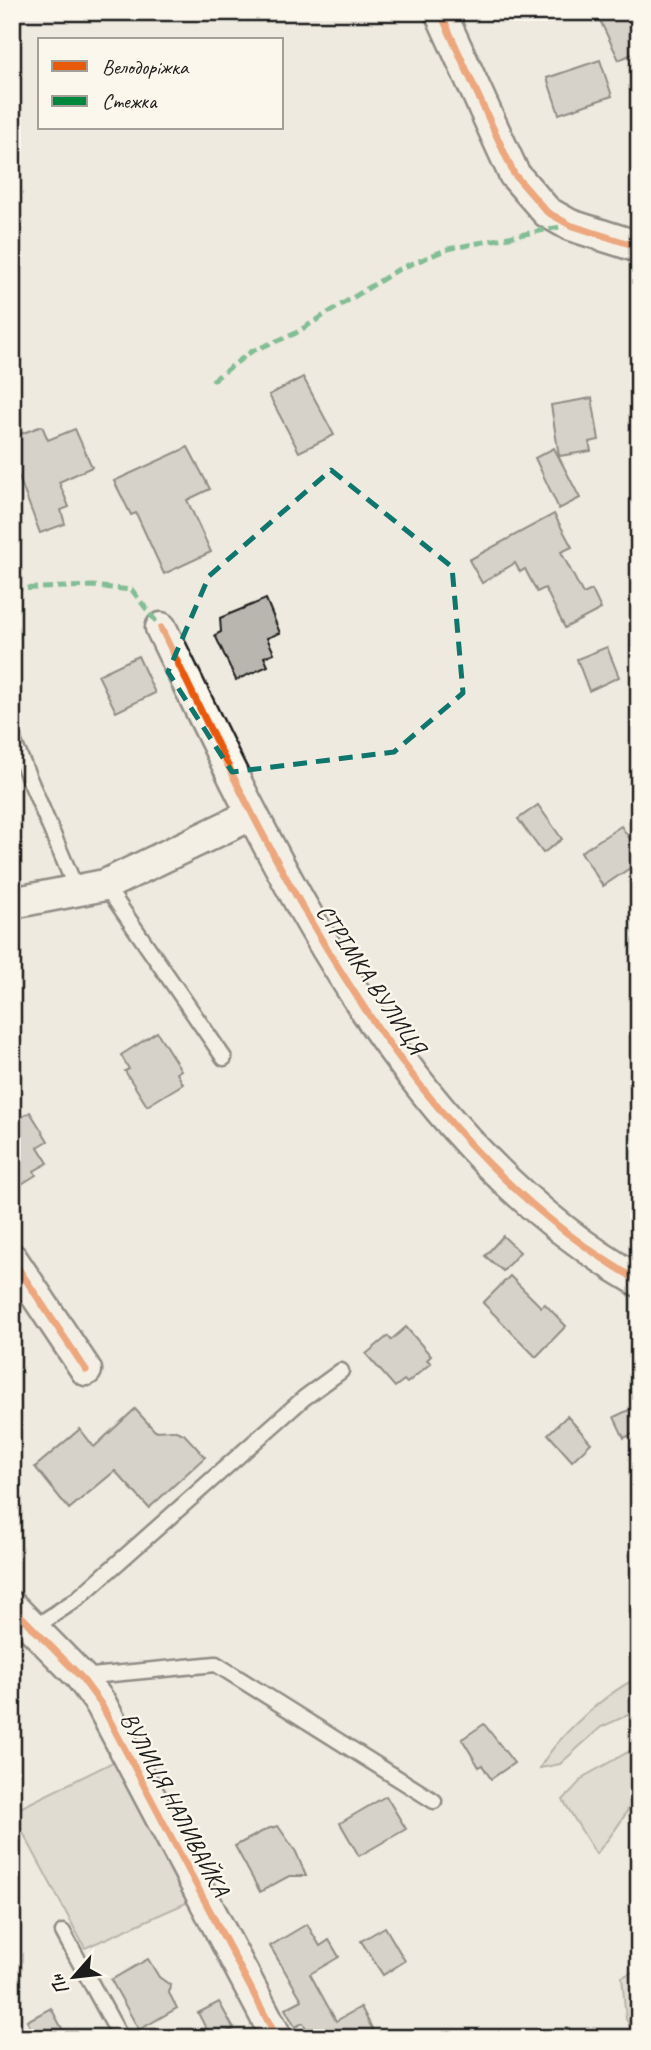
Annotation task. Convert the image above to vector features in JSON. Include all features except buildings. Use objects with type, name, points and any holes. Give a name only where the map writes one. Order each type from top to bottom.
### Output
[{"type":"street","points":[[440,12],[514,174],[547,212],[570,225],[639,247]]},
{"type":"street","name":"СТРІМКА ВУЛИЦЯ","points":[[161,628],[251,815],[303,911],[412,1075],[487,1164],[594,1256],[639,1281]]},
{"type":"street","points":[[12,903],[91,888],[251,815]]},
{"type":"street","points":[[12,1259],[86,1370]]},
{"type":"street","name":"ВУЛИЦЯ НАЛИВАЙКА","points":[[12,1607],[35,1627],[81,1677],[107,1717],[276,2038]]},
{"type":"lane","points":[[12,738],[91,888],[224,1058]]},
{"type":"lane","points":[[35,1627],[77,1599],[304,1398],[341,1371]]},
{"type":"lane","points":[[81,1677],[216,1664],[434,1801]]},
{"type":"lane","points":[[63,1932],[121,2038]]},
{"type":"highlighted area","points":[[331,470],[452,567],[463,693],[394,752],[232,772],[168,672],[209,576]]},
{"type":"shaded area","points":[[639,1677],[639,1710],[601,1727],[560,1764],[540,1768],[558,1743],[584,1716],[612,1693]]},
{"type":"shaded area","points":[[630,1751],[639,1771],[636,1793],[625,1815],[596,1854],[563,1800],[585,1776]]},
{"type":"shaded area","points":[[121,1758],[193,1900],[85,1948],[12,1812]]},
{"type":"shaded area","points":[[639,1969],[637,2038],[626,2019],[622,1977]]},
{"type":"marked path","points":[[212,381],[252,351],[294,334],[399,269],[448,249],[570,225]]},
{"type":"marked path","points":[[12,589],[93,586],[132,590],[161,628]]},
{"type":"cycle path","points":[[440,12],[514,174],[547,212],[570,225],[639,247]]},
{"type":"cycle path","points":[[161,628],[250,810],[300,902],[354,992],[414,1077],[480,1155],[555,1224],[639,1281]]},
{"type":"cycle path","points":[[12,1259],[86,1370]]},
{"type":"cycle path","points":[[12,1607],[81,1677],[101,1704],[277,2038]]}]
